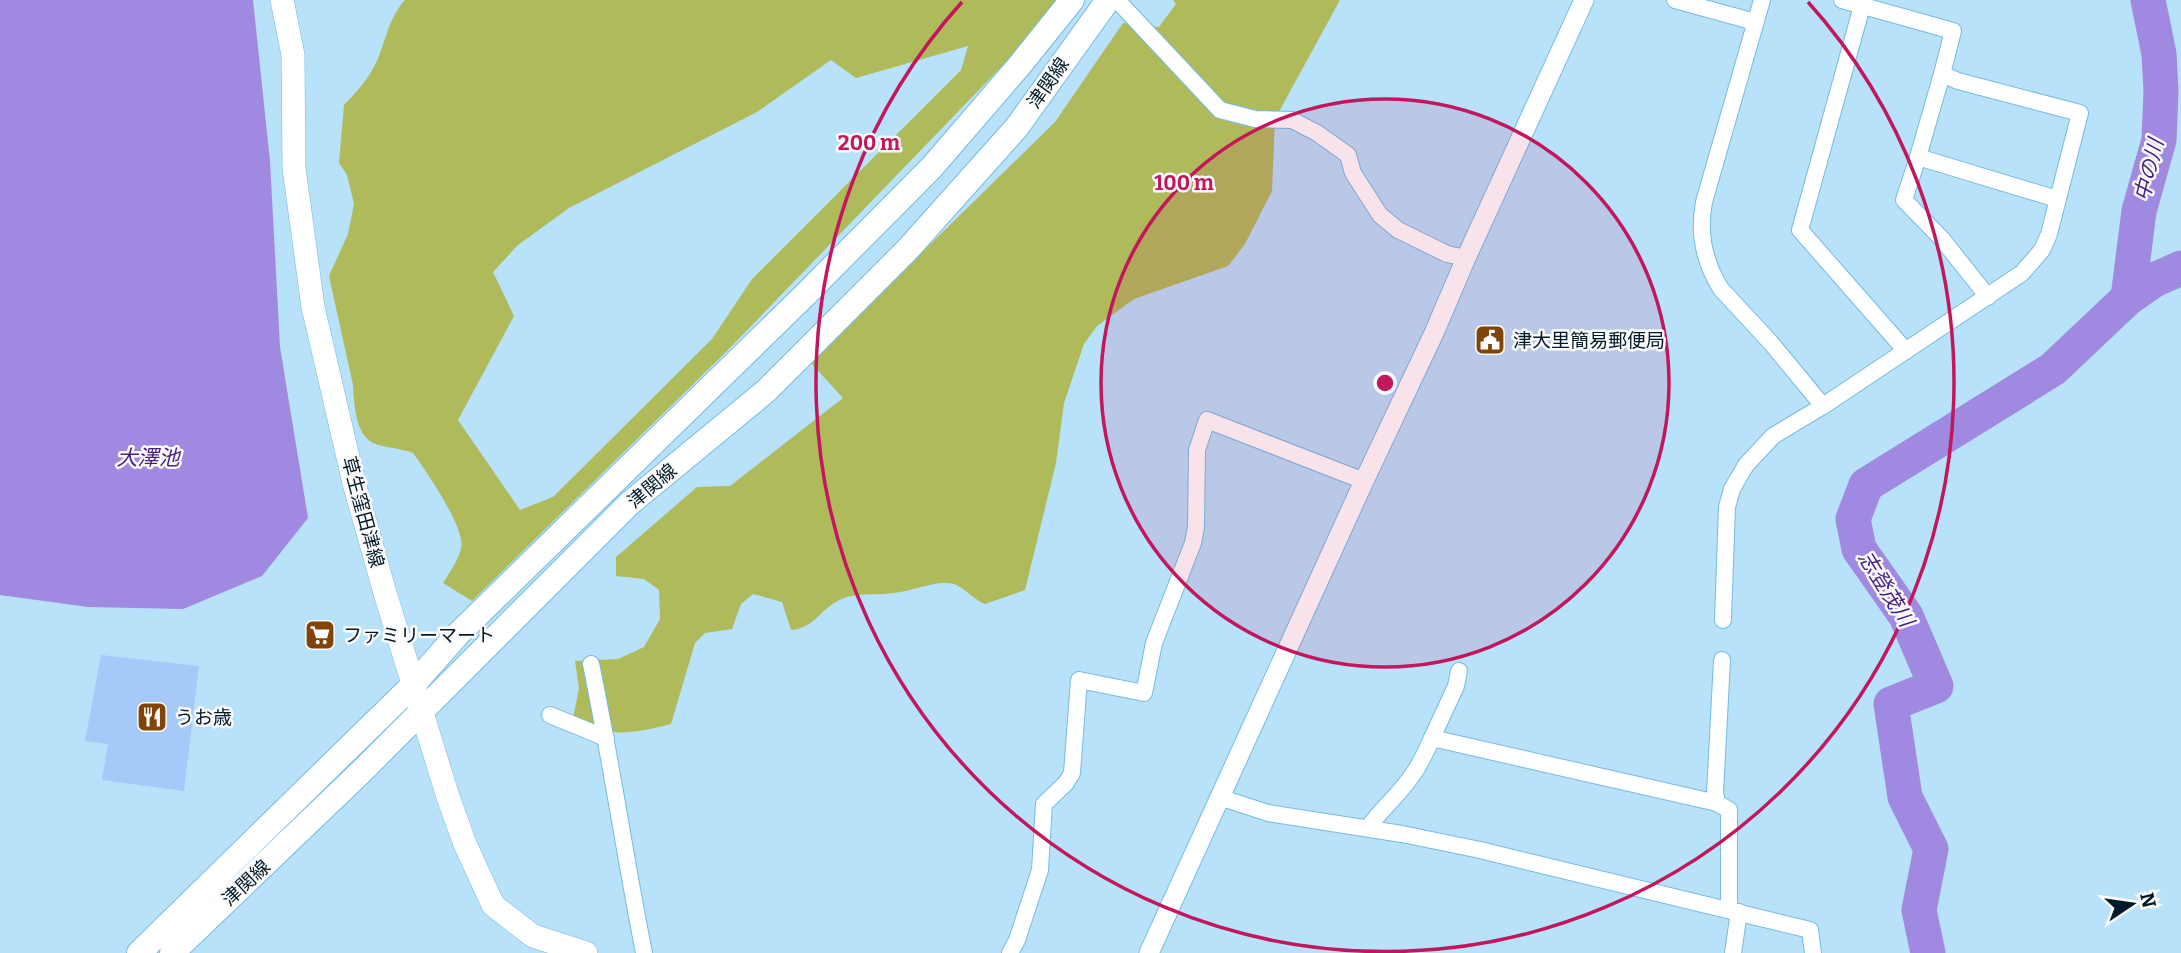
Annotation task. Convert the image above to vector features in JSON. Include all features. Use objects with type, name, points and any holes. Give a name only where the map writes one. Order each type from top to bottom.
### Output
[{"type":"main road","name":"草生窪田津線","points":[[282,0],[293,55],[294,168],[313,307],[354,483],[421,711],[465,844],[493,905],[533,936],[586,953]]},
{"type":"main road","name":"津関線","points":[[139,953],[413,685],[458,634],[932,167],[1020,66],[1072,0]]},
{"type":"main road","name":"津関線","points":[[172,953],[631,503],[766,391],[909,248],[1017,127],[1108,0]]},
{"type":"street","points":[[1117,0],[1220,110],[1255,119],[1292,120],[1317,133],[1348,155],[1353,173],[1380,215],[1398,230],[1447,254],[1466,258]]},
{"type":"street","points":[[1149,953],[1584,0]]},
{"type":"street","points":[[1675,0],[1755,22]]},
{"type":"street","points":[[1762,0],[1704,202],[1701,219],[1703,245],[1714,279],[1721,289],[1771,343],[1823,406]]},
{"type":"street","points":[[1842,0],[1953,31],[1905,200],[1942,239],[1988,297]]},
{"type":"street","points":[[1862,6],[1800,230],[1906,351]]},
{"type":"street","points":[[1723,620],[1727,507],[1732,489],[1746,465],[1773,436],[1823,406],[2022,274],[2042,250],[2049,234],[2080,113],[1958,81],[1942,74]]},
{"type":"street","points":[[1918,157],[2057,199]]},
{"type":"street","points":[[1010,953],[1017,940],[1040,870],[1044,804],[1066,783],[1072,773],[1079,680],[1144,693],[1154,643],[1193,543],[1196,527],[1197,450],[1207,421],[1364,481]]},
{"type":"street","points":[[1717,803],[1714,793],[1722,660]]},
{"type":"street","points":[[591,664],[644,953]]},
{"type":"street","points":[[1368,828],[1421,762],[1456,686],[1459,671]]},
{"type":"street","points":[[550,715],[606,738]]},
{"type":"street","points":[[1432,738],[1717,803],[1730,810],[1733,953]]},
{"type":"street","points":[[1219,797],[1268,813],[1368,828],[1480,850],[1734,910],[1810,930],[1813,953]]},
{"type":"green space","points":[[405,0],[1056,0],[1059,7],[726,352],[472,601],[443,583],[458,558],[461,540],[452,514],[435,485],[413,453],[373,443],[362,433],[329,276],[348,234],[354,204],[347,175],[339,163],[344,105],[374,67],[391,21]],"holes":[[[968,46],[961,70],[752,279],[712,339],[553,497],[520,510],[458,420],[514,316],[493,272],[518,245],[569,208],[757,112],[831,60],[856,78]]]},
{"type":"green space","points":[[1173,0],[1340,0],[1275,119],[1272,191],[1245,244],[1228,266],[1134,299],[1097,326],[1084,344],[1064,403],[1056,463],[1025,590],[985,604],[957,585],[948,583],[894,593],[857,595],[836,602],[810,623],[791,630],[782,602],[753,594],[741,604],[732,629],[705,633],[695,643],[671,724],[633,732],[609,732],[573,719],[579,688],[575,661],[618,659],[644,647],[660,619],[659,590],[644,579],[616,576],[616,557],[697,487],[730,486],[843,398],[810,362],[1055,122],[1123,23],[1159,27],[1176,4]]},
{"type":"water","name":"大澤池","points":[[0,0],[253,0],[270,161],[280,347],[308,518],[262,576],[183,609],[88,607],[0,595]]},
{"type":"building","points":[[101,655],[199,666],[184,791],[102,780],[108,744],[85,741]]},
{"type":"waterway","name":"中の川","points":[[2128,298],[2139,211],[2159,140],[2159,54],[2148,0]]},
{"type":"waterway","name":"志登茂川","points":[[1928,953],[1919,910],[1931,849],[1905,797],[1891,704],[1936,686],[1906,616],[1859,549],[1853,519],[1866,485],[2053,369],[2128,298],[2154,280],[2181,268]]},
{"type":"place","name":"津大里簡易郵便局","points":[[1490,340]]},
{"type":"place","name":"ファミリーマート","points":[[320,635]]},
{"type":"place","name":"うお歳","points":[[152,717]]}]
